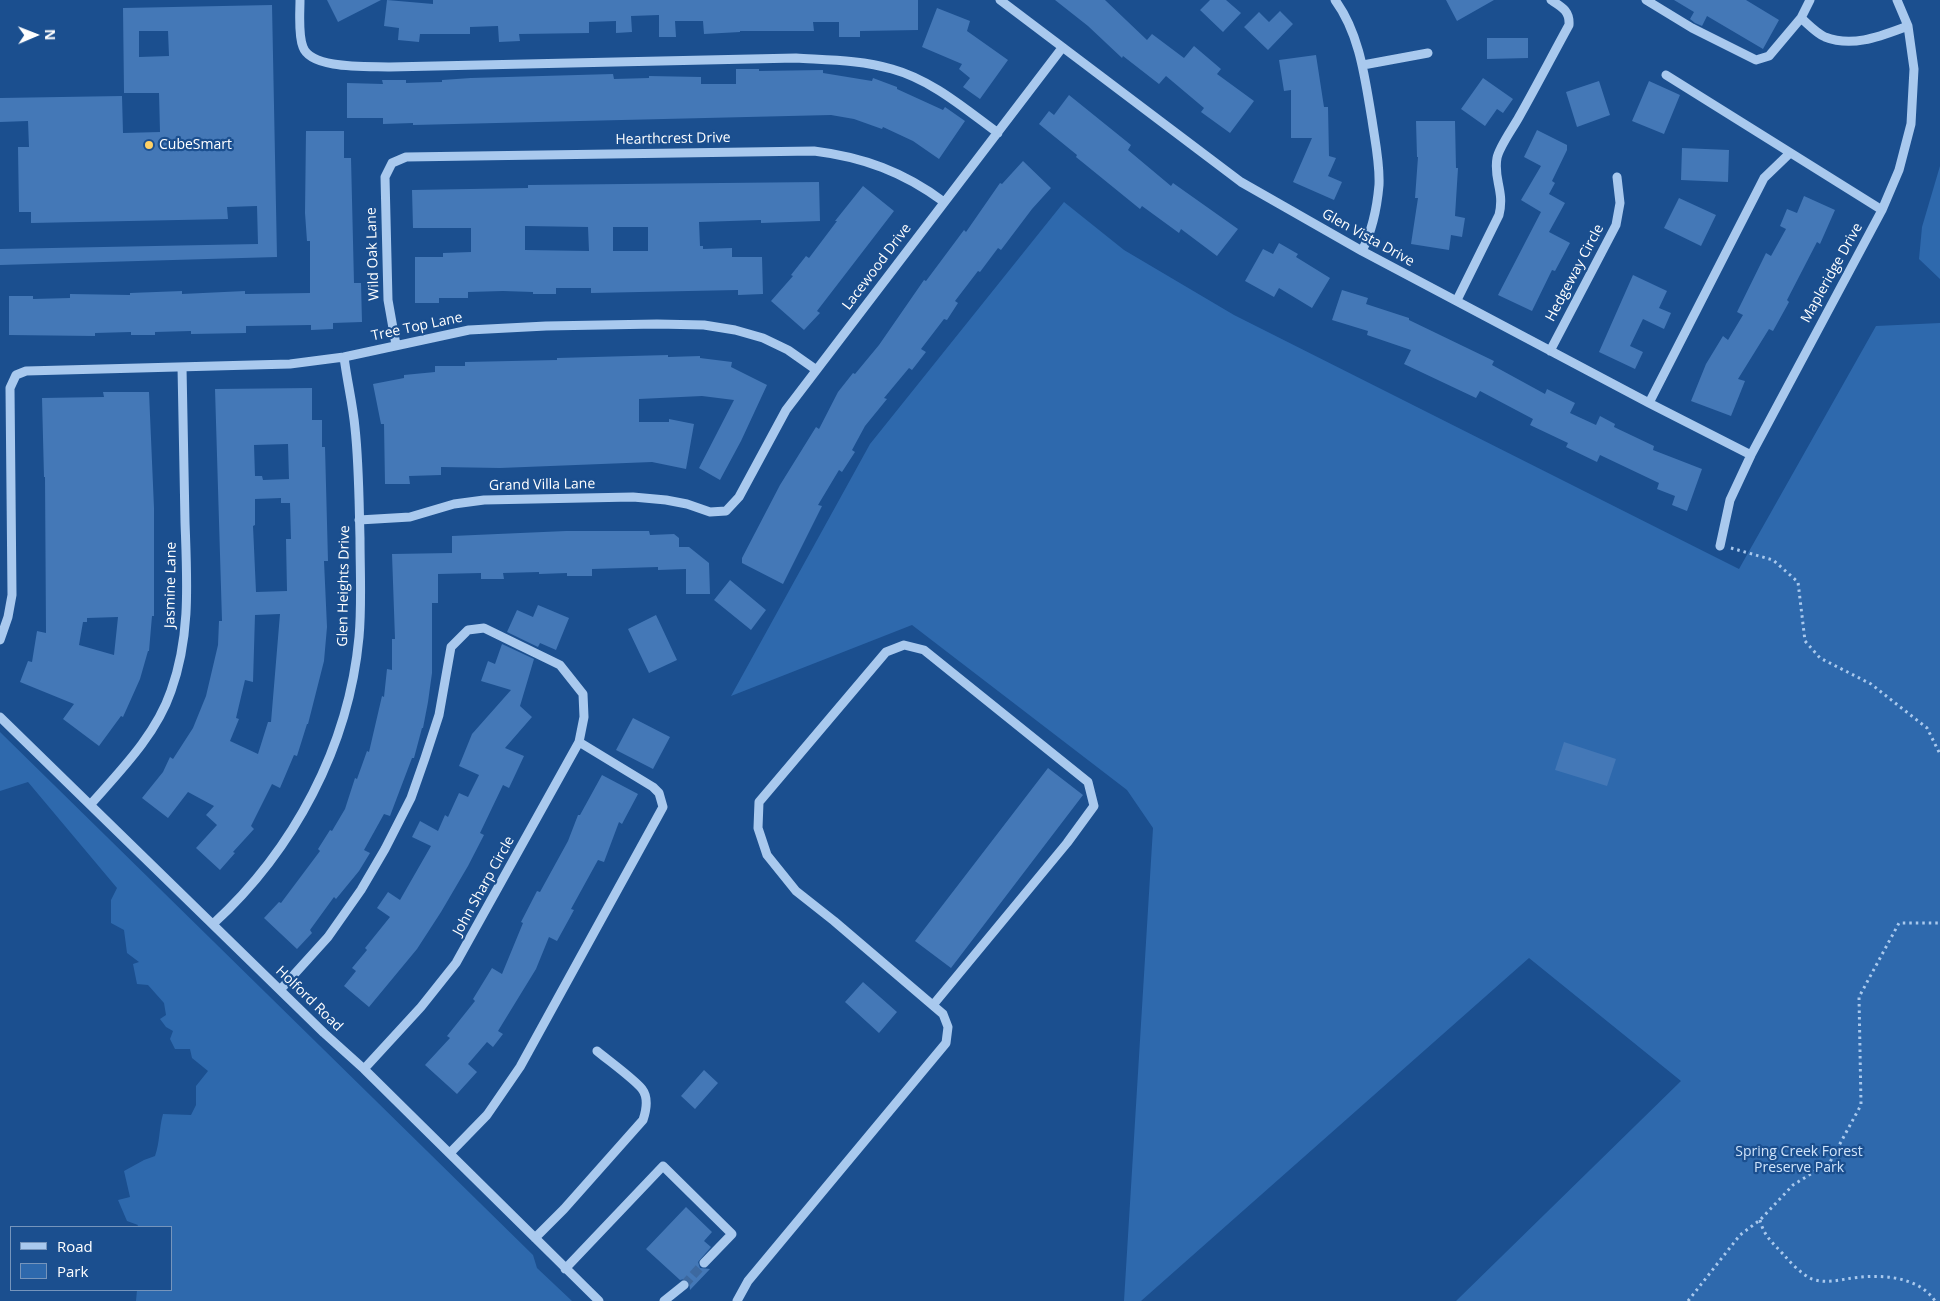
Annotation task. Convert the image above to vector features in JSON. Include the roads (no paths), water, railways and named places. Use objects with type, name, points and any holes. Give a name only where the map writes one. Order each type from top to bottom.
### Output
[{"type":"street","points":[[300,0],[303,48],[309,55],[327,64],[390,67],[787,58],[850,61],[893,69],[912,76],[940,91],[998,133]]},
{"type":"street","name":"Glen Vista Drive","points":[[1000,0],[1241,182],[1362,251],[1751,455]]},
{"type":"street","points":[[1335,0],[1351,29],[1362,65],[1379,172],[1379,186],[1372,229],[1362,251]]},
{"type":"street","points":[[1457,300],[1500,215],[1502,192],[1496,171],[1497,156],[1569,25],[1566,10],[1550,0]]},
{"type":"street","points":[[1646,0],[1692,28],[1756,60],[1769,56],[1801,18],[1810,0]]},
{"type":"street","name":"Mapleridge Drive","points":[[1720,546],[1730,500],[1751,455],[1882,210],[1899,170],[1911,124],[1914,69],[1908,26],[1898,0]]},
{"type":"street","points":[[1801,18],[1823,36],[1843,42],[1860,41],[1908,26]]},
{"type":"street","name":"Lacewood Drive","points":[[726,512],[739,496],[786,410],[1062,48]]},
{"type":"street","points":[[1362,65],[1428,54]]},
{"type":"street","points":[[1666,75],[1882,210]]},
{"type":"street","name":"Hearthcrest Drive","points":[[392,163],[406,157],[814,151],[844,154],[868,161],[911,180],[944,202]]},
{"type":"street","points":[[1649,403],[1764,178],[1790,152]]},
{"type":"street","name":"Wild Oak Lane","points":[[392,163],[385,177],[386,278],[390,320],[396,345]]},
{"type":"street","name":"Hedgeway Circle","points":[[1550,351],[1616,225],[1620,203],[1617,177]]},
{"type":"street","name":"Tree Top Lane","points":[[0,640],[8,617],[12,595],[10,388],[16,374],[26,371],[290,364],[344,358],[469,330],[615,325],[704,325],[735,330],[763,338],[788,350],[815,370]]},
{"type":"street","name":"Glen Heights Drive","points":[[213,924],[259,876],[291,833],[315,790],[333,747],[347,704],[355,668],[361,600],[355,428],[344,358]]},
{"type":"street","name":"Jasmine Lane","points":[[90,805],[151,730],[171,692],[184,648],[188,604],[182,366]]},
{"type":"street","name":"Grand Villa Lane","points":[[359,520],[410,516],[454,504],[484,500],[633,498],[666,500],[687,504],[710,512],[726,512]]},
{"type":"street","name":"John Sharp Circle","points":[[280,990],[328,937],[361,890],[385,849],[411,798],[439,715],[450,647],[468,630],[484,628],[560,665],[583,694],[584,717],[579,742],[456,964],[421,1007],[364,1069]]},
{"type":"street","points":[[737,1301],[748,1281],[946,1043],[948,1027],[943,1014],[796,891],[767,855],[758,828],[759,802],[886,652],[904,645],[924,650],[1088,782],[1094,806],[1061,850],[933,1005]]},
{"type":"street","name":"Holford Road","points":[[0,717],[280,990],[364,1069],[599,1301]]},
{"type":"street","points":[[450,1154],[487,1115],[520,1067],[663,806],[659,792],[653,787],[579,742]]},
{"type":"street","points":[[535,1238],[564,1209],[643,1120],[646,1105],[642,1090],[598,1051]]},
{"type":"street","points":[[565,1269],[663,1166],[732,1234],[704,1263]]},
{"type":"street","points":[[664,1301],[684,1285]]},
{"type":"tunnel","points":[[684,1285],[704,1263]]},
{"type":"place","name":"CubeSmart","points":[[149,145]]},
{"type":"park label","name":"Spring Creek Forest Preserve Park","points":[[1799,1160]]}]
